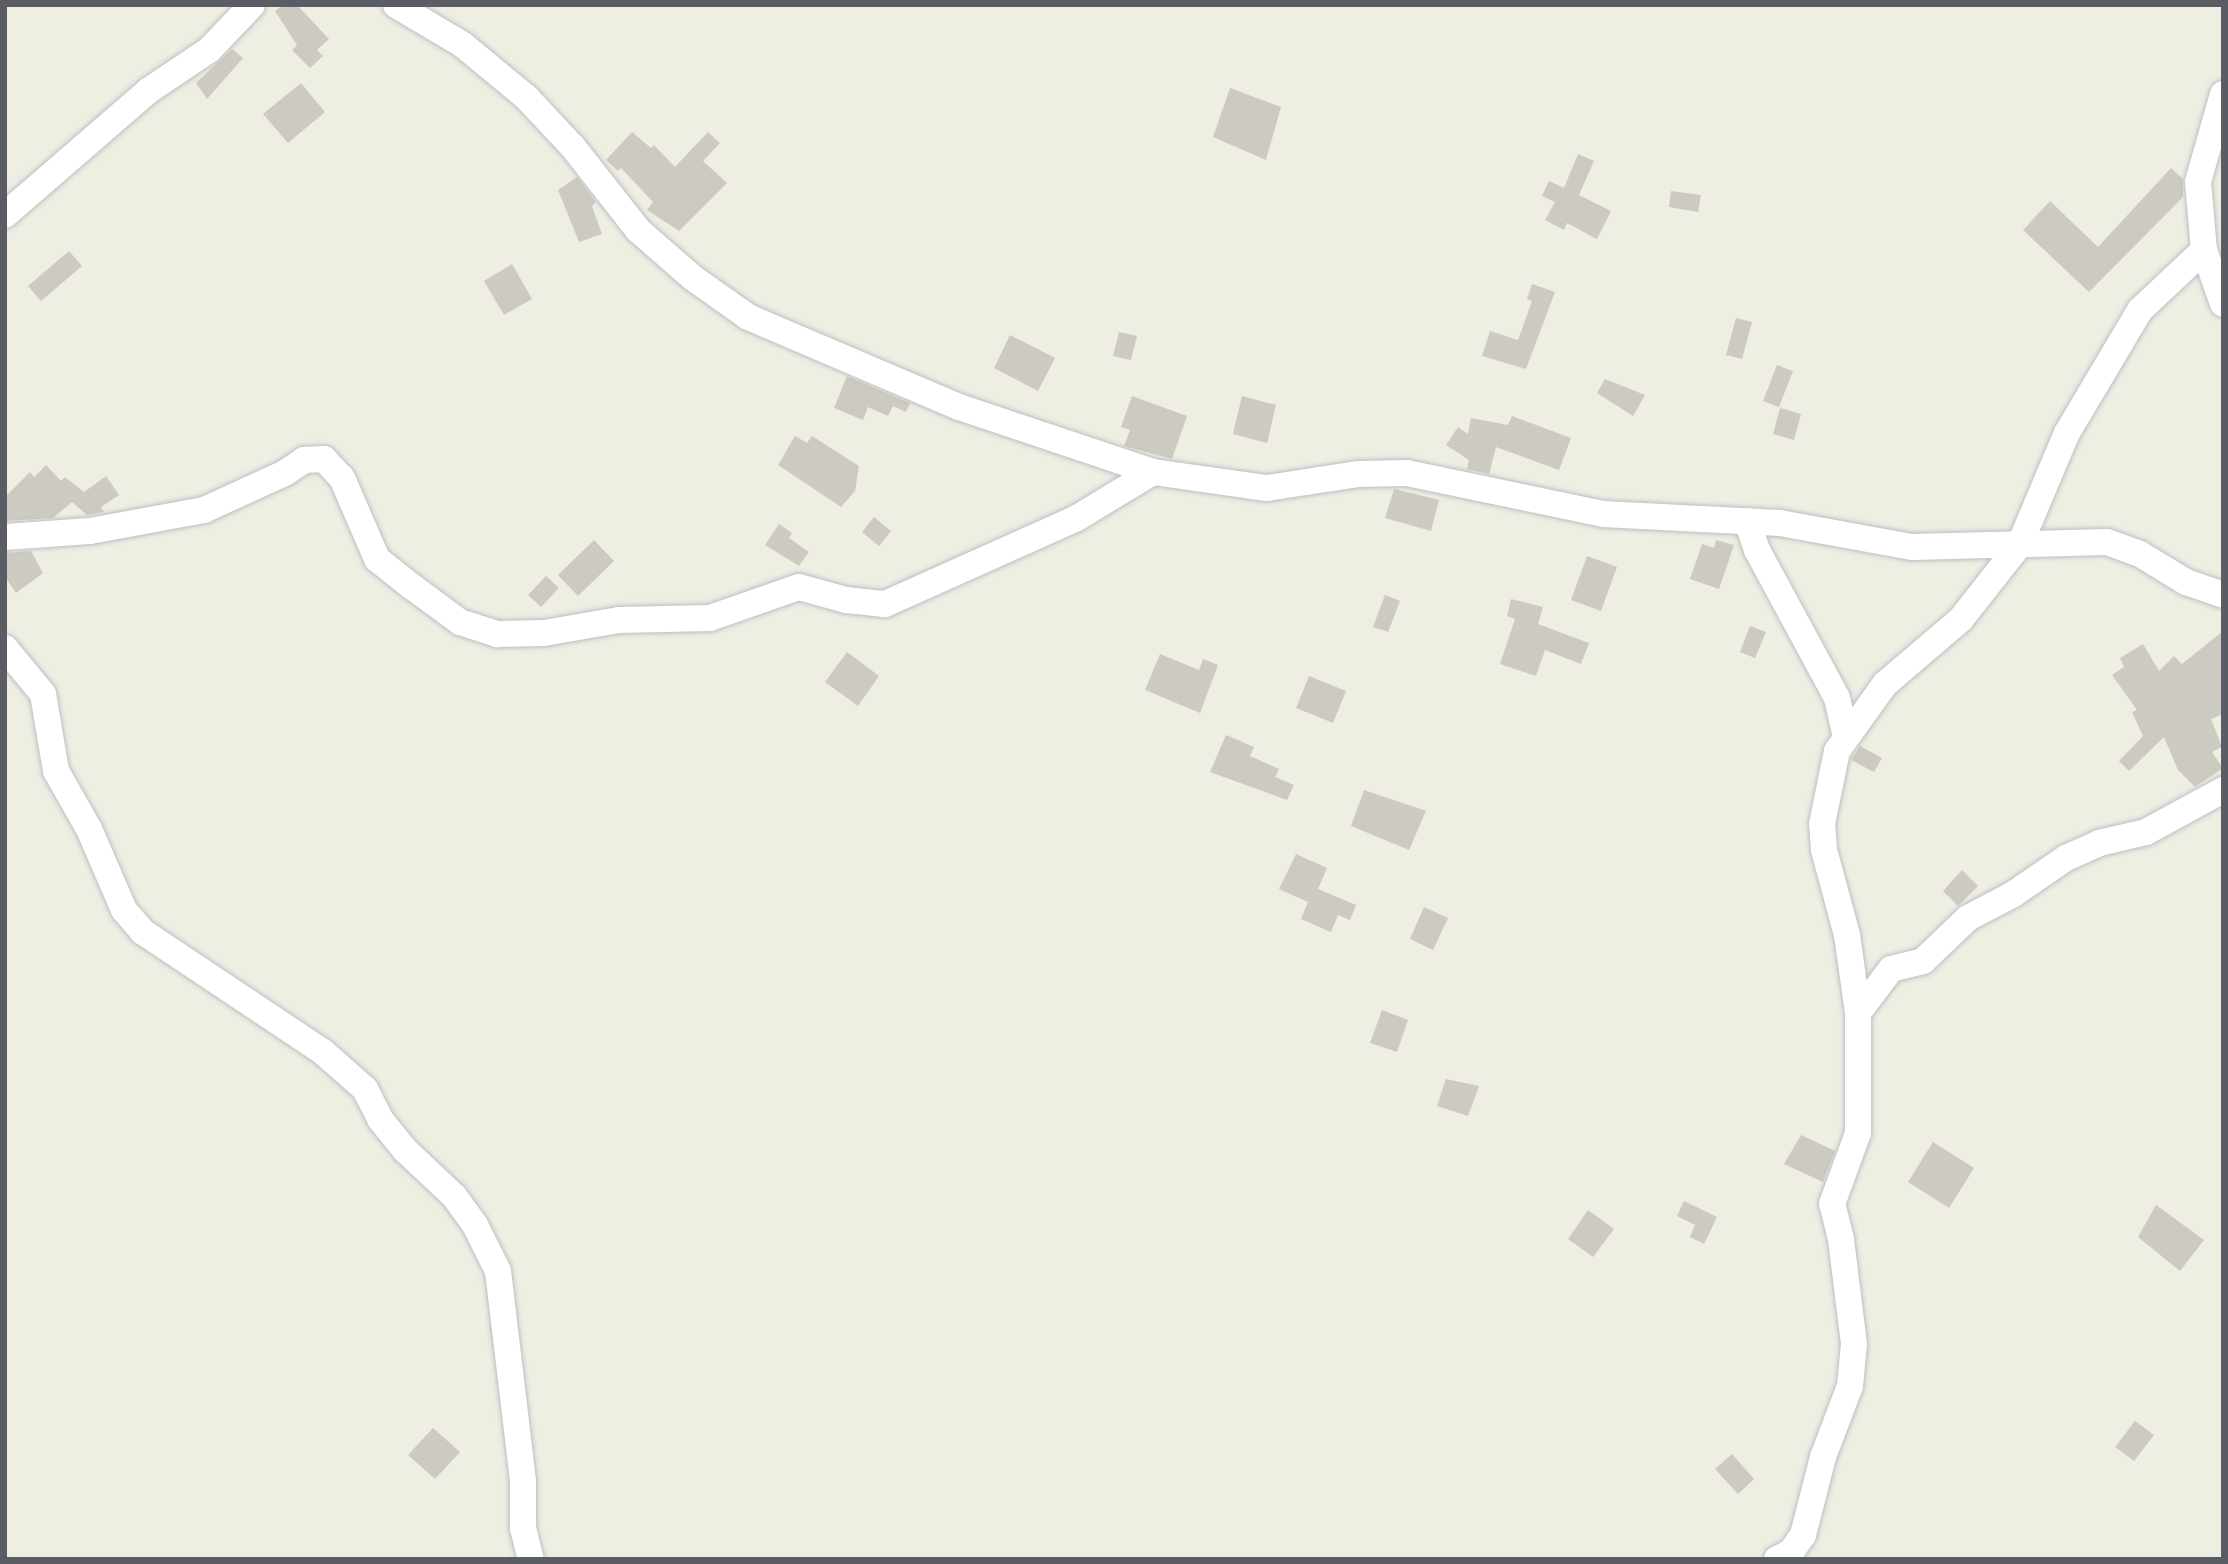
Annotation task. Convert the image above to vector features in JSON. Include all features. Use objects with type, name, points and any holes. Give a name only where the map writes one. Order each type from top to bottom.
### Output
[{"type":"street","points":[[5,215],[138,100],[209,50],[252,5]]},
{"type":"street","points":[[396,5],[463,45],[526,97],[573,147],[638,230],[693,278],[748,317],[959,407],[1153,472],[1267,488],[1359,474],[1406,473],[1603,514],[1747,521],[1912,547],[2107,542],[2223,595]]},
{"type":"street","points":[[2223,94],[2198,182],[2204,250],[2223,304]]},
{"type":"street","points":[[1777,1559],[1791,1552],[1802,1535],[1823,1457],[1850,1386],[1854,1344],[1841,1239],[1832,1204],[1858,1133],[1858,1013],[1847,935],[1824,850],[1822,824],[1837,751],[1845,734],[1885,684],[1961,619],[2020,544],[2067,433],[2140,310],[2204,250]]},
{"type":"street","points":[[5,537],[90,531],[204,510],[304,460],[324,459],[342,478],[377,559],[411,586],[460,622],[498,634],[544,633],[619,621],[709,618],[799,587],[846,600],[885,604],[1077,518],[1153,472]]},
{"type":"street","points":[[1747,521],[1757,550],[1837,698],[1845,734]]},
{"type":"street","points":[[5,648],[43,694],[56,771],[89,829],[124,910],[143,932],[323,1052],[365,1089],[380,1119],[405,1150],[454,1196],[475,1225],[498,1271],[523,1481],[523,1528],[531,1559]]},
{"type":"street","points":[[1858,1013],[1891,969],[1923,961],[1968,918],[2012,895],[2066,858],[2099,843],[2146,832],[2223,790]]},
{"type":"building","points":[[284,5],[297,5],[329,39],[317,50],[323,56],[310,68],[292,50],[297,45],[275,11]]},
{"type":"building","points":[[232,49],[243,58],[207,99],[196,83]]},
{"type":"building","points":[[301,83],[325,112],[288,143],[263,114]]},
{"type":"building","points":[[1230,88],[1281,107],[1266,160],[1213,137]]},
{"type":"building","points":[[632,132],[651,148],[654,145],[675,167],[708,132],[720,143],[703,161],[727,183],[679,231],[647,210],[653,202],[621,168],[618,171],[606,160]]},
{"type":"building","points":[[1578,154],[1594,161],[1579,195],[1611,211],[1597,239],[1567,223],[1564,230],[1545,220],[1555,202],[1542,196],[1549,181],[1564,188]]},
{"type":"building","points":[[2171,168],[2183,179],[2183,197],[2089,292],[2023,230],[2050,201],[2098,247]]},
{"type":"building","points":[[577,177],[596,202],[592,206],[602,234],[579,242],[558,190]]},
{"type":"building","points":[[1671,191],[1701,195],[1698,212],[1669,207]]},
{"type":"building","points":[[69,251],[82,266],[41,301],[28,286]]},
{"type":"building","points":[[512,264],[532,299],[504,315],[484,281]]},
{"type":"building","points":[[1532,284],[1555,292],[1526,369],[1482,356],[1490,331],[1518,340],[1532,301],[1527,299]]},
{"type":"building","points":[[1736,318],[1752,322],[1742,359],[1726,355]]},
{"type":"building","points":[[1119,332],[1137,336],[1131,360],[1113,356]]},
{"type":"building","points":[[1010,335],[1055,358],[1038,391],[994,368]]},
{"type":"building","points":[[1777,365],[1793,371],[1779,407],[1763,401]]},
{"type":"building","points":[[847,376],[910,403],[906,412],[893,406],[888,416],[868,407],[863,420],[834,408]]},
{"type":"building","points":[[1605,379],[1645,395],[1633,416],[1597,393]]},
{"type":"building","points":[[1132,396],[1187,416],[1172,459],[1124,446],[1130,430],[1121,427]]},
{"type":"building","points":[[1242,396],[1276,405],[1267,443],[1233,434]]},
{"type":"building","points":[[1780,408],[1801,414],[1794,440],[1773,434]]},
{"type":"building","points":[[1512,416],[1571,438],[1559,470],[1496,447],[1489,474],[1467,469],[1469,460],[1446,445],[1458,427],[1468,434],[1471,418],[1508,425]]},
{"type":"building","points":[[795,436],[807,443],[812,436],[859,466],[855,491],[841,507],[778,465]]},
{"type":"building","points":[[46,465],[61,481],[65,477],[84,492],[106,476],[119,495],[101,507],[104,512],[87,515],[72,502],[53,518],[5,521],[5,497],[30,472],[34,477]]},
{"type":"building","points":[[1394,489],[1439,500],[1431,531],[1385,518]]},
{"type":"building","points":[[874,517],[891,531],[879,546],[862,532]]},
{"type":"building","points":[[779,524],[792,533],[789,538],[809,552],[799,566],[765,545]]},
{"type":"building","points":[[594,540],[614,561],[578,596],[558,575]]},
{"type":"building","points":[[1716,540],[1734,545],[1719,589],[1690,579],[1702,544],[1714,548]]},
{"type":"building","points":[[31,551],[43,573],[16,593],[5,577],[5,553]]},
{"type":"building","points":[[1587,556],[1617,567],[1601,611],[1571,600]]},
{"type":"building","points":[[546,576],[559,588],[541,607],[528,595]]},
{"type":"building","points":[[1385,595],[1400,601],[1388,632],[1373,627]]},
{"type":"building","points":[[1511,599],[1543,607],[1538,624],[1589,643],[1581,664],[1545,650],[1536,676],[1500,664],[1515,619],[1507,616]]},
{"type":"building","points":[[1750,626],[1766,632],[1755,658],[1740,652]]},
{"type":"building","points":[[2223,631],[2223,714],[2211,719],[2222,747],[2212,752],[2223,768],[2195,787],[2178,770],[2164,737],[2129,771],[2119,761],[2143,736],[2132,712],[2137,710],[2112,675],[2124,667],[2120,658],[2143,644],[2159,671],[2174,656],[2182,664]]},
{"type":"building","points":[[847,652],[879,676],[858,706],[825,682]]},
{"type":"building","points":[[1160,654],[1199,670],[1203,659],[1218,665],[1200,713],[1145,690]]},
{"type":"building","points":[[1309,676],[1346,691],[1333,723],[1296,708]]},
{"type":"building","points":[[1226,735],[1254,747],[1250,756],[1279,769],[1275,777],[1294,785],[1287,800],[1210,772]]},
{"type":"building","points":[[1860,746],[1882,758],[1874,772],[1851,760]]},
{"type":"building","points":[[1364,790],[1426,811],[1409,850],[1351,826]]},
{"type":"building","points":[[1296,854],[1327,868],[1318,889],[1356,905],[1350,920],[1338,915],[1331,932],[1301,919],[1308,902],[1279,889]]},
{"type":"building","points":[[1962,870],[1978,886],[1958,906],[1943,891]]},
{"type":"building","points":[[1424,907],[1448,918],[1433,950],[1410,939]]},
{"type":"building","points":[[1382,1010],[1408,1020],[1397,1052],[1370,1043]]},
{"type":"building","points":[[1446,1079],[1479,1086],[1468,1116],[1437,1106]]},
{"type":"building","points":[[1801,1135],[1835,1151],[1823,1182],[1784,1164]]},
{"type":"building","points":[[1933,1142],[1974,1168],[1949,1208],[1908,1182]]},
{"type":"building","points":[[1684,1201],[1717,1217],[1704,1244],[1690,1237],[1695,1225],[1677,1216]]},
{"type":"building","points":[[2156,1205],[2204,1240],[2180,1271],[2138,1237]]},
{"type":"building","points":[[1588,1210],[1614,1229],[1593,1257],[1568,1239]]},
{"type":"building","points":[[2135,1421],[2154,1435],[2134,1461],[2115,1447]]},
{"type":"building","points":[[433,1428],[460,1452],[435,1479],[408,1455]]},
{"type":"building","points":[[1732,1454],[1754,1479],[1738,1494],[1715,1469]]}]
